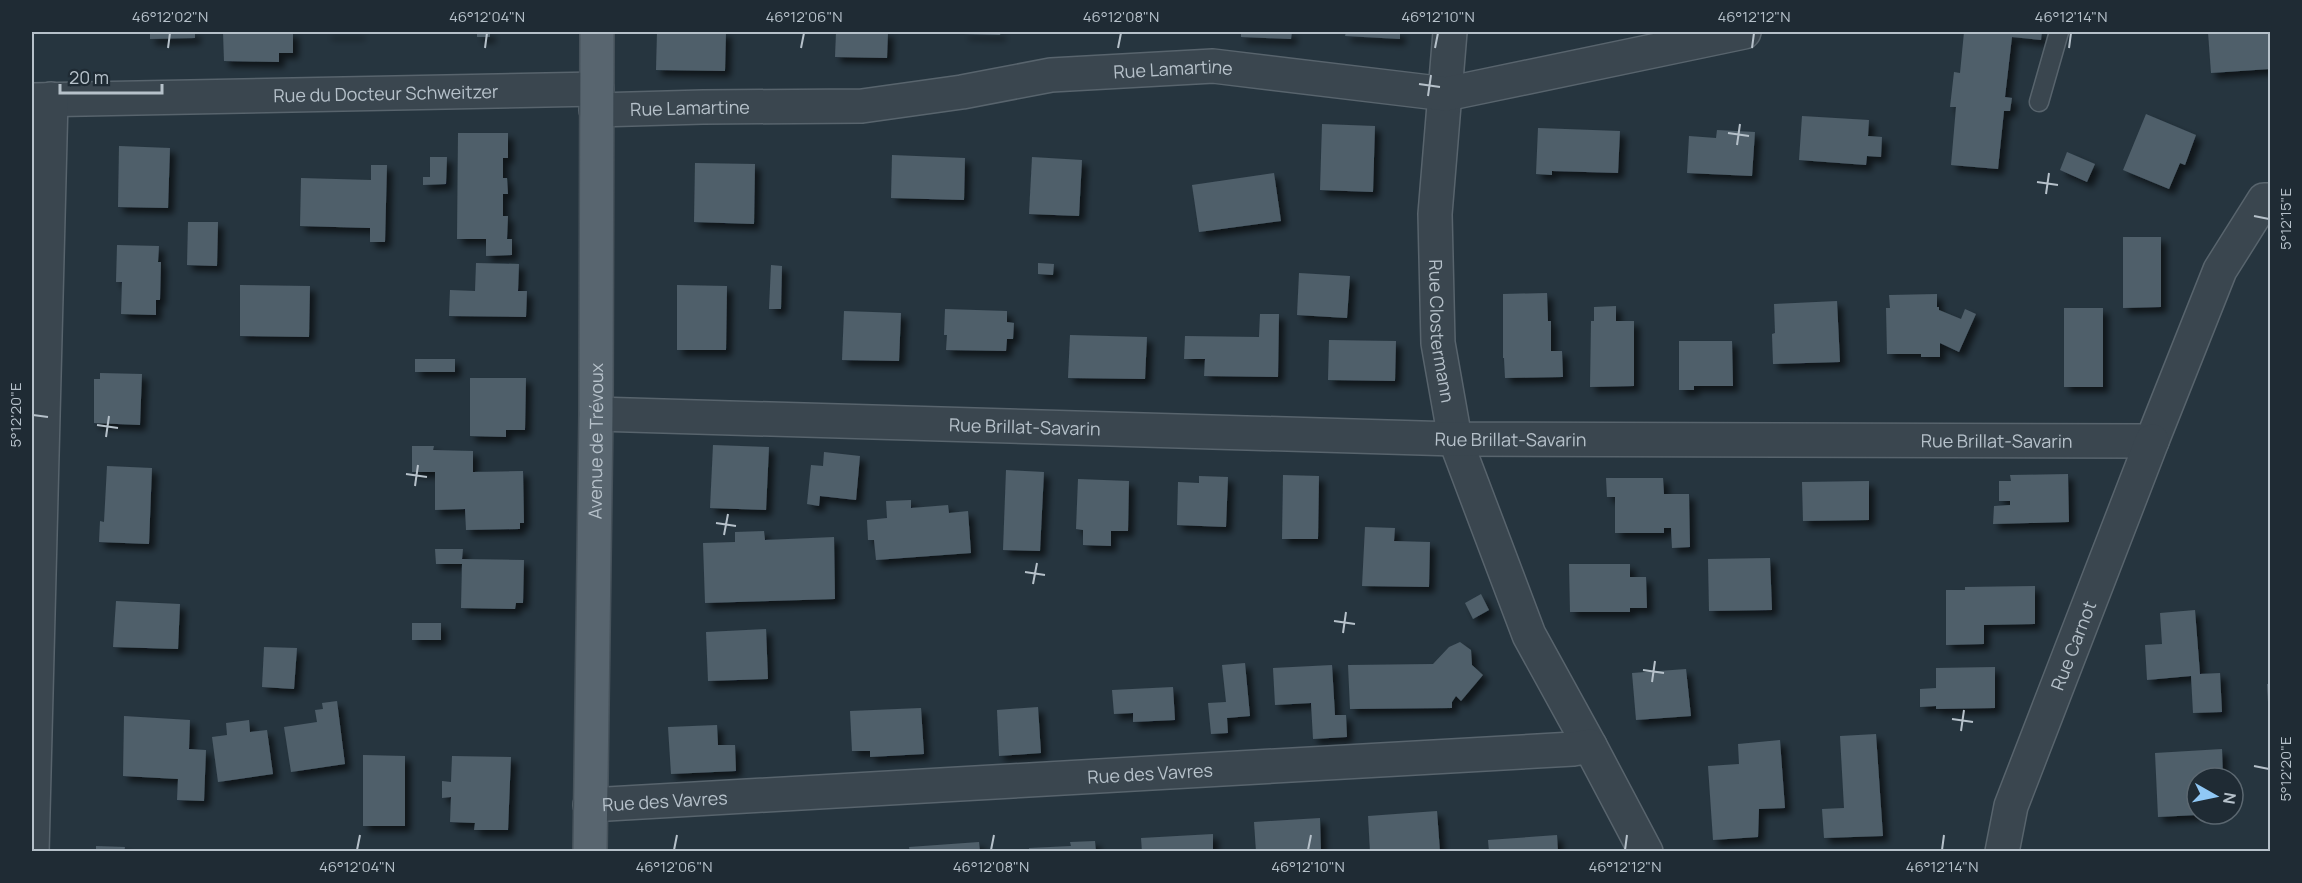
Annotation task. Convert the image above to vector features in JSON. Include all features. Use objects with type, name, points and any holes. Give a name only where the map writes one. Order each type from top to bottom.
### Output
[{"type":"main road","name":"Avenue de Trévoux","points":[[590,852],[596,414],[597,32]]},
{"type":"street","name":"Rue Clostermann","points":[[1450,32],[1435,214],[1438,343],[1455,439],[1529,635],[1590,746]]},
{"type":"street","name":"Rue Lamartine","points":[[596,99],[703,107],[862,106],[962,92],[1051,75],[1213,66],[1446,94],[1744,32]]},
{"type":"street","name":"Rue du Docteur Schweitzer","points":[[41,99],[596,99]]},
{"type":"street","points":[[32,852],[41,99]]},
{"type":"street","points":[[2152,441],[2220,270],[2264,200],[2271,200]]},
{"type":"street","name":"Rue Brillat-Savarin","points":[[596,414],[1455,439],[2152,441]]},
{"type":"street","name":"Rue Carnot","points":[[2002,852],[2011,806],[2152,441]]},
{"type":"street","points":[[1590,746],[1646,852]]},
{"type":"street","name":"Rue des Vavres","points":[[590,805],[1573,749],[1590,746]]},
{"type":"lane","points":[[2039,102],[2059,32]]},
{"type":"building","points":[[150,32],[195,32],[195,38],[150,39]]},
{"type":"building","points":[[223,32],[293,32],[293,53],[279,53],[279,62],[224,61]]},
{"type":"building","points":[[326,32],[360,32],[360,34],[326,34]]},
{"type":"building","points":[[477,32],[490,32],[490,37],[477,37]]},
{"type":"building","points":[[657,32],[726,32],[725,71],[656,70]]},
{"type":"building","points":[[836,32],[888,32],[887,58],[835,57]]},
{"type":"building","points":[[963,32],[1001,32],[1000,35],[963,34]]},
{"type":"building","points":[[1241,32],[1292,32],[1291,39],[1241,37]]},
{"type":"building","points":[[1346,32],[1400,32],[1400,39],[1345,36]]},
{"type":"building","points":[[1964,32],[1985,34],[1985,32],[2042,32],[2041,40],[2012,37],[2005,97],[2012,98],[2010,111],[2004,111],[1998,169],[1951,165],[1956,107],[1950,107],[1954,72],[1960,73]]},
{"type":"building","points":[[2208,32],[2270,32],[2270,69],[2211,73]]},
{"type":"building","points":[[2146,114],[2196,135],[2185,165],[2180,163],[2169,189],[2123,170]]},
{"type":"building","points":[[1802,116],[1869,120],[1868,136],[1882,137],[1881,157],[1867,156],[1866,165],[1799,160]]},
{"type":"building","points":[[1322,124],[1375,126],[1373,192],[1320,190]]},
{"type":"building","points":[[1538,128],[1620,131],[1618,173],[1552,171],[1552,175],[1536,174]]},
{"type":"building","points":[[1717,130],[1755,132],[1752,176],[1687,173],[1689,136],[1716,138]]},
{"type":"building","points":[[458,133],[508,133],[508,158],[503,158],[503,178],[507,178],[508,194],[503,194],[503,216],[508,216],[507,239],[512,239],[512,255],[486,256],[486,239],[457,239]]},
{"type":"building","points":[[119,146],[170,148],[168,208],[118,207]]},
{"type":"building","points":[[2067,152],[2095,164],[2087,182],[2060,170]]},
{"type":"building","points":[[892,155],[965,158],[964,200],[891,198]]},
{"type":"building","points":[[430,157],[447,157],[446,184],[423,185],[423,177],[430,177]]},
{"type":"building","points":[[1032,157],[1082,160],[1079,216],[1029,214]]},
{"type":"building","points":[[695,163],[755,164],[754,224],[694,222]]},
{"type":"building","points":[[371,165],[387,165],[385,242],[370,242],[370,228],[300,226],[301,178],[371,180]]},
{"type":"building","points":[[1274,173],[1281,221],[1199,232],[1192,185]]},
{"type":"building","points":[[188,222],[218,222],[217,266],[187,265]]},
{"type":"building","points":[[2123,237],[2161,237],[2161,307],[2123,308]]},
{"type":"building","points":[[117,245],[159,246],[160,300],[156,300],[156,315],[121,314],[122,282],[116,282]]},
{"type":"building","points":[[476,263],[519,264],[518,291],[527,291],[526,317],[449,316],[450,290],[475,291]]},
{"type":"building","points":[[1038,263],[1054,264],[1053,275],[1038,274]]},
{"type":"building","points":[[771,265],[782,266],[781,309],[769,309]]},
{"type":"building","points":[[1299,273],[1350,276],[1347,318],[1297,315]]},
{"type":"building","points":[[240,285],[310,286],[309,337],[240,336]]},
{"type":"building","points":[[677,285],[727,286],[726,350],[677,350]]},
{"type":"building","points":[[1547,293],[1548,321],[1551,321],[1551,351],[1562,351],[1563,377],[1505,378],[1503,294]]},
{"type":"building","points":[[1937,294],[1939,310],[1961,319],[1965,309],[1976,314],[1959,352],[1940,343],[1940,357],[1921,357],[1921,354],[1887,354],[1886,308],[1890,308],[1889,295]]},
{"type":"building","points":[[1837,301],[1840,362],[1773,364],[1774,304]]},
{"type":"building","points":[[1616,306],[1616,321],[1634,321],[1634,386],[1590,387],[1591,321],[1594,321],[1594,307]]},
{"type":"building","points":[[2064,308],[2103,308],[2103,387],[2064,387]]},
{"type":"building","points":[[945,309],[1007,311],[1007,322],[1014,323],[1013,339],[1007,339],[1006,351],[946,350]]},
{"type":"building","points":[[844,311],[901,313],[899,361],[842,360]]},
{"type":"building","points":[[1260,314],[1279,314],[1278,377],[1204,376],[1205,359],[1184,359],[1185,336],[1259,337]]},
{"type":"building","points":[[1070,335],[1147,337],[1145,379],[1068,378]]},
{"type":"building","points":[[1329,340],[1396,341],[1395,381],[1328,380]]},
{"type":"building","points":[[1679,341],[1732,341],[1733,386],[1694,386],[1694,390],[1679,390]]},
{"type":"building","points":[[415,359],[455,359],[455,372],[415,372]]},
{"type":"building","points":[[100,373],[142,374],[140,425],[94,423],[94,379],[100,379]]},
{"type":"building","points":[[470,378],[526,378],[525,430],[506,430],[506,437],[470,436]]},
{"type":"building","points":[[713,445],[769,447],[766,510],[710,508]]},
{"type":"building","points":[[412,446],[434,446],[433,450],[473,451],[473,472],[523,471],[524,523],[520,523],[520,529],[466,530],[465,509],[435,510],[435,472],[412,472]]},
{"type":"building","points":[[824,452],[860,456],[856,500],[820,496],[819,506],[807,504],[811,465],[823,466]]},
{"type":"building","points":[[107,466],[152,468],[149,544],[99,542],[100,521],[104,522]]},
{"type":"building","points":[[1006,470],[1044,472],[1040,551],[1003,550]]},
{"type":"building","points":[[2068,474],[2069,522],[1993,524],[1994,506],[2010,505],[2010,501],[1999,501],[1999,481],[2011,481],[2010,475]]},
{"type":"building","points":[[1283,475],[1319,476],[1318,539],[1282,539]]},
{"type":"building","points":[[1199,476],[1228,477],[1226,527],[1177,525],[1178,482],[1199,483]]},
{"type":"building","points":[[1606,478],[1663,478],[1664,494],[1689,494],[1690,547],[1672,548],[1671,528],[1664,528],[1664,533],[1615,533],[1615,497],[1607,497]]},
{"type":"building","points":[[1078,479],[1129,481],[1128,531],[1111,531],[1111,546],[1083,545],[1083,530],[1076,529]]},
{"type":"building","points":[[1869,481],[1869,520],[1803,521],[1802,482]]},
{"type":"building","points":[[911,500],[911,508],[948,505],[949,513],[968,511],[971,553],[876,560],[874,540],[868,540],[867,520],[887,518],[886,501]]},
{"type":"building","points":[[1365,527],[1395,528],[1394,541],[1430,542],[1429,587],[1362,586]]},
{"type":"building","points":[[764,531],[765,540],[834,537],[835,599],[705,603],[703,543],[735,542],[735,532]]},
{"type":"building","points":[[435,549],[463,549],[462,559],[524,560],[523,603],[516,603],[515,609],[461,608],[462,564],[436,564]]},
{"type":"building","points":[[1770,558],[1772,610],[1709,611],[1708,559]]},
{"type":"building","points":[[1569,564],[1630,564],[1630,577],[1646,577],[1647,608],[1630,608],[1630,612],[1570,612]]},
{"type":"building","points":[[2035,586],[2035,624],[1984,625],[1984,644],[1946,645],[1946,590],[1965,590],[1965,587]]},
{"type":"building","points":[[1481,594],[1489,610],[1473,619],[1465,603]]},
{"type":"building","points":[[116,601],[180,604],[178,649],[113,647]]},
{"type":"building","points":[[2195,610],[2200,674],[2220,673],[2222,712],[2193,713],[2191,676],[2147,680],[2145,645],[2162,644],[2160,613]]},
{"type":"building","points":[[412,623],[441,623],[441,640],[412,640]]},
{"type":"building","points":[[766,629],[768,679],[708,681],[706,632]]},
{"type":"building","points":[[1460,642],[1471,650],[1472,665],[1483,675],[1461,701],[1456,696],[1452,702],[1452,708],[1350,709],[1348,665],[1433,664],[1449,647]]},
{"type":"building","points":[[264,647],[297,648],[294,689],[262,687]]},
{"type":"building","points":[[1245,663],[1250,716],[1227,718],[1228,733],[1211,734],[1208,703],[1226,702],[1222,665]]},
{"type":"building","points":[[1332,665],[1335,715],[1346,715],[1347,737],[1313,739],[1311,703],[1275,705],[1273,668]]},
{"type":"building","points":[[1995,667],[1995,708],[1920,707],[1920,689],[1936,688],[1936,668]]},
{"type":"building","points":[[1686,669],[1691,716],[1636,720],[1632,673]]},
{"type":"building","points":[[2267,684],[2270,684],[2270,720],[2269,720]]},
{"type":"building","points":[[1173,687],[1175,720],[1133,722],[1133,713],[1114,714],[1112,690]]},
{"type":"building","points":[[337,701],[345,764],[291,772],[284,727],[317,722],[315,710],[323,709],[322,703]]},
{"type":"building","points":[[1038,707],[1041,753],[999,756],[997,710]]},
{"type":"building","points":[[921,708],[924,754],[870,757],[870,751],[852,751],[850,711]]},
{"type":"building","points":[[124,716],[190,720],[189,749],[206,750],[204,801],[177,800],[178,779],[123,776]]},
{"type":"building","points":[[249,720],[250,732],[267,730],[273,774],[218,782],[212,737],[227,735],[226,723]]},
{"type":"building","points":[[717,725],[718,745],[735,745],[736,771],[671,774],[668,727]]},
{"type":"building","points":[[1876,734],[1883,836],[1824,838],[1822,809],[1844,808],[1840,736]]},
{"type":"building","points":[[1780,740],[1785,808],[1759,809],[1758,837],[1713,840],[1708,766],[1739,764],[1738,744]]},
{"type":"building","points":[[2222,749],[2223,766],[2185,766],[2185,816],[2158,817],[2155,753]]},
{"type":"building","points":[[363,755],[405,756],[405,826],[363,826]]},
{"type":"building","points":[[452,756],[511,757],[508,830],[474,830],[475,823],[450,822],[451,797],[442,798],[442,781],[451,782]]},
{"type":"building","points":[[1437,811],[1440,852],[1370,852],[1368,816]]},
{"type":"building","points":[[1320,818],[1321,852],[1256,852],[1254,822]]},
{"type":"building","points":[[1213,834],[1213,852],[1142,852],[1141,838]]},
{"type":"building","points":[[1557,835],[1558,852],[1489,852],[1488,840]]},
{"type":"building","points":[[1095,841],[1096,852],[1029,852],[1029,848],[1071,846],[1070,842]]},
{"type":"building","points":[[979,842],[980,852],[910,852],[909,847]]},
{"type":"building","points":[[96,846],[125,847],[124,852],[96,852]]}]
